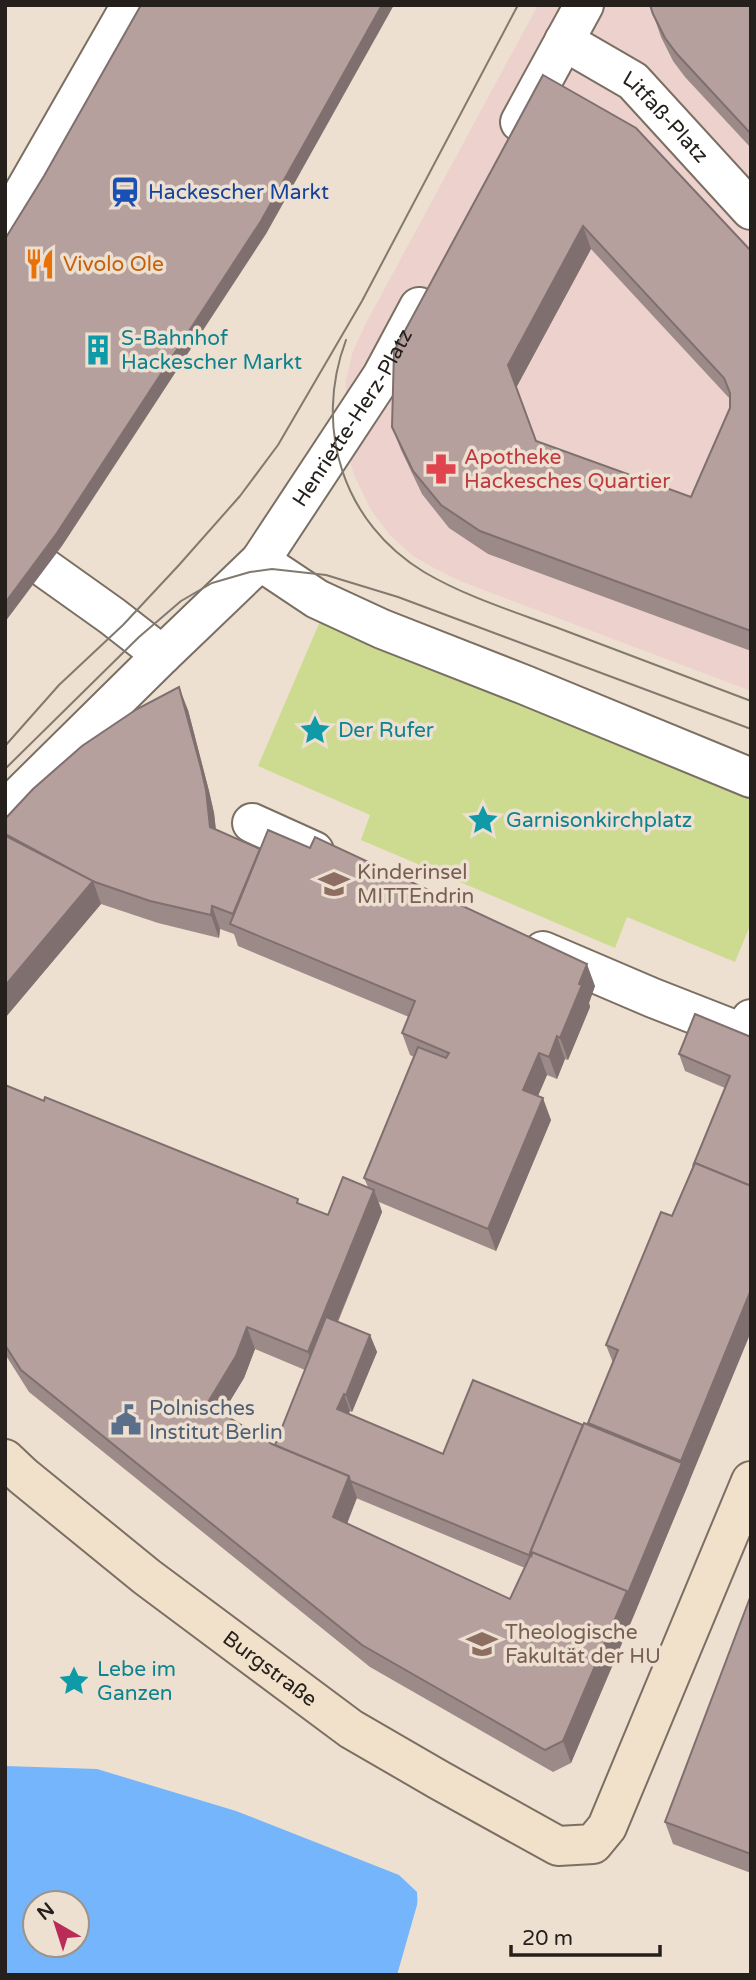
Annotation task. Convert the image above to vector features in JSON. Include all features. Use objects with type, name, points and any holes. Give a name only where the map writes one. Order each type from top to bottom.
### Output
[{"type":"street","points":[[5,225],[131,5]]},
{"type":"street","points":[[504,151],[584,5]]},
{"type":"street","name":"Litfaß-Platz","points":[[564,41],[633,81],[751,210]]},
{"type":"street","name":"Henriette-Herz-Platz","points":[[5,810],[260,561],[382,376],[438,273]]},
{"type":"street","points":[[260,561],[317,600],[382,629],[751,778]]},
{"type":"street","points":[[46,569],[162,655]]},
{"type":"street","points":[[252,823],[341,863]]},
{"type":"street","points":[[517,940],[745,1034],[751,1019]]},
{"type":"street","name":"Burgstraße","points":[[5,1459],[147,1577],[351,1728],[558,1846],[593,1844],[607,1828],[751,1481]]},
{"type":"shaded area","points":[[538,5],[751,5],[751,691],[460,581],[436,569],[413,556],[389,534],[371,510],[354,475],[348,453],[345,422],[346,380],[353,351]]},
{"type":"green space","points":[[321,619],[751,798],[751,923],[735,962],[627,917],[615,948],[361,840],[370,815],[258,766]]},
{"type":"water","points":[[5,1766],[97,1769],[236,1811],[399,1875],[417,1892],[418,1915],[403,1963],[446,1975],[5,1975]]},
{"type":"pier","points":[[419,1898],[422,1916],[407,1961],[447,1971],[449,1975],[397,1975]]},
{"type":"building","name":"S-Bahnhof Hackescher Markt","points":[[141,5],[382,5],[261,221],[57,533],[5,603],[5,239]]},
{"type":"building","points":[[650,5],[751,5],[751,134],[677,54],[665,38]]},
{"type":"building","points":[[543,75],[636,128],[751,251],[751,631],[480,531],[441,505],[413,471],[392,427],[394,351]],"holes":[[[583,226],[724,378],[730,393],[730,408],[691,497],[536,441],[508,365]]]},
{"type":"building","points":[[179,687],[206,790],[210,827],[260,849],[233,914],[212,906],[211,915],[150,901],[92,881],[5,834],[5,819],[33,789],[82,746],[137,709]]},
{"type":"building","points":[[268,830],[310,848],[315,837],[587,964],[579,984],[582,985],[560,1038],[557,1036],[549,1057],[539,1053],[523,1090],[543,1098],[488,1229],[364,1178],[418,1047],[446,1058],[449,1053],[402,1033],[415,1001],[230,924]]},
{"type":"building","points":[[5,836],[93,881],[5,986]]},
{"type":"building","points":[[695,1014],[751,1037],[751,1186],[695,1163],[693,1166],[730,1076],[679,1054]]},
{"type":"building","points":[[5,1085],[44,1101],[45,1097],[298,1199],[297,1203],[328,1215],[343,1177],[374,1190],[308,1352],[247,1327],[236,1356],[207,1404],[272,1444],[349,1476],[333,1517],[510,1599],[532,1552],[627,1591],[563,1741],[545,1750],[362,1645],[21,1370],[5,1345]]},
{"type":"building","points":[[695,1163],[751,1186],[751,1290],[681,1461],[588,1423],[618,1350],[606,1345],[661,1212],[672,1216]]},
{"type":"building","points":[[326,1317],[370,1335],[346,1395],[344,1394],[337,1409],[443,1454],[473,1380],[583,1425],[531,1556],[350,1481],[349,1476],[275,1445]]},
{"type":"building","points":[[584,1423],[682,1463],[628,1593],[530,1553]]},
{"type":"building","points":[[751,1595],[751,1854],[665,1822]]},
{"type":"tram line","points":[[5,746],[59,685],[123,625],[179,565],[240,496],[278,445],[362,301],[518,5]]},
{"type":"tram line","points":[[346,340],[337,373],[333,406],[335,439],[342,471],[355,500],[373,527],[396,552],[424,572],[476,597],[751,701]]},
{"type":"tram line","points":[[5,769],[139,637],[181,601],[212,583],[272,569],[326,575],[398,597],[751,729]]},
{"type":"place","name":"Hackescher Markt","points":[[125,192]]},
{"type":"place","name":"Vivolo Ole","points":[[40,264]]},
{"type":"place","name":"S-Bahnhof Hackescher Markt","points":[[98,350]]},
{"type":"place","name":"Apotheke Hackesches Quartier","points":[[441,469]]},
{"type":"place","name":"Der Rufer","points":[[315,730]]},
{"type":"place","name":"Garnisonkirchplatz","points":[[483,820]]},
{"type":"place","name":"Kinderinsel MITTEndrin","points":[[334,884]]},
{"type":"place","name":"Polnisches Institut Berlin","points":[[126,1420]]},
{"type":"place","name":"Theologische Fakultät der HU","points":[[482,1644]]},
{"type":"place","name":"Lebe im Ganzen","points":[[74,1681]]}]
